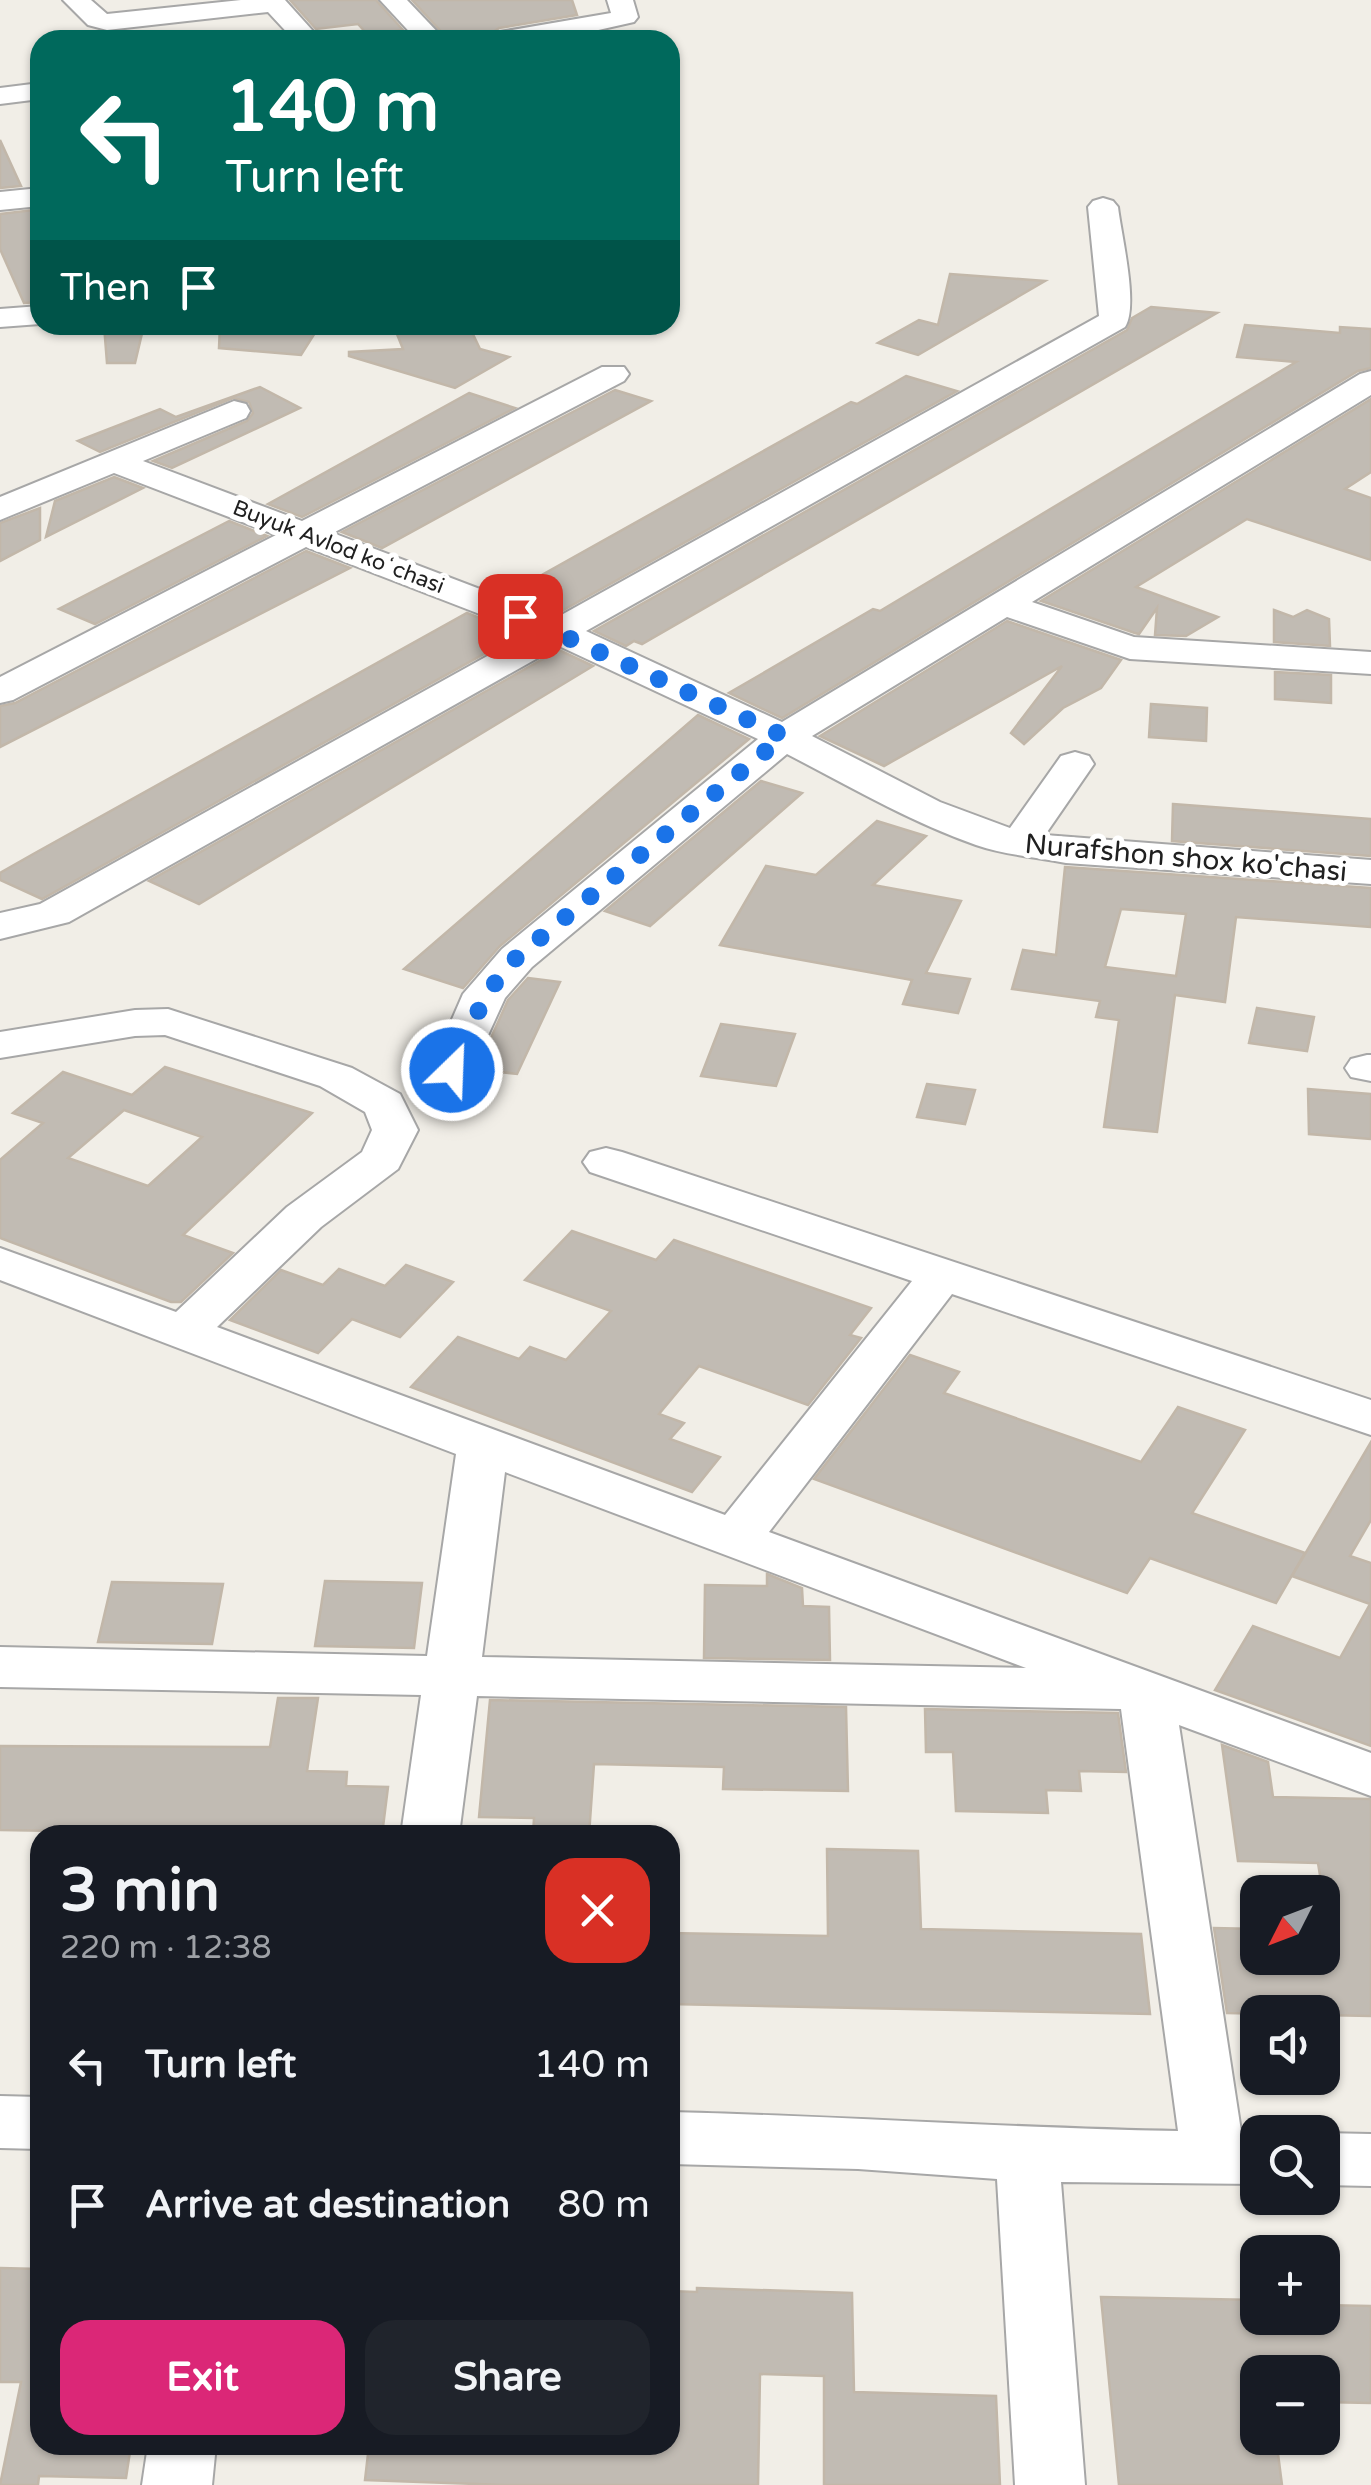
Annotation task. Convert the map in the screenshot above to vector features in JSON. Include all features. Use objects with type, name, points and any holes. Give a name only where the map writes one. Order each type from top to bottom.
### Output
[{"type":"street","points":[[76,0],[96,20],[106,22],[273,2],[299,30]]},
{"type":"street","points":[[393,0],[422,30]]},
{"type":"street","points":[[569,30],[625,16],[620,0]]},
{"type":"street","points":[[0,96],[30,92]]},
{"type":"street","points":[[0,201],[30,198]]},
{"type":"street","points":[[0,926],[54,912],[94,891],[554,630],[1114,320],[1103,207]]},
{"type":"street","points":[[0,318],[30,316]]},
{"type":"street","points":[[0,692],[613,374]]},
{"type":"street","points":[[452,1070],[486,994],[516,958],[784,736],[1371,381]]},
{"type":"street","points":[[0,510],[234,411]]},
{"type":"street","name":"Buyuk Avlod koʻchasi","points":[[113,461],[554,630],[784,736]]},
{"type":"street","points":[[1003,604],[1130,648],[1371,663]]},
{"type":"street","name":"Nurafshon shox ko'chasi","points":[[784,736],[948,820],[1019,844],[1066,852],[1371,872]]},
{"type":"street","points":[[1019,844],[1075,764]]},
{"type":"street","points":[[0,1045],[136,1023],[168,1022],[336,1077],[384,1104],[395,1130],[382,1160],[304,1216],[183,1332]]},
{"type":"street","points":[[606,1162],[1371,1418]]},
{"type":"street","points":[[0,1263],[1371,1775]]},
{"type":"street","points":[[736,1538],[942,1275]]},
{"type":"street","points":[[431,1825],[483,1445]]},
{"type":"street","points":[[0,1667],[1146,1690]]},
{"type":"street","points":[[680,2138],[858,2143],[1027,2155],[1235,2157],[1146,1690]]},
{"type":"street","points":[[0,2122],[30,2122]]},
{"type":"street","points":[[1027,2155],[1050,2485]]},
{"type":"street","points":[[1340,2159],[1371,2160]]},
{"type":"street","points":[[176,2485],[180,2455]]},
{"type":"building","points":[[290,0],[376,0],[403,30],[363,30],[358,24],[316,29]]},
{"type":"building","points":[[412,0],[572,0],[577,15],[496,30],[440,30]]},
{"type":"building","points":[[0,140],[21,186],[0,188]]},
{"type":"building","points":[[30,210],[30,303],[24,303],[0,249],[0,214]]},
{"type":"building","points":[[950,274],[1045,281],[918,355],[878,343],[919,320],[938,325]]},
{"type":"building","points":[[1151,307],[1217,313],[642,644],[634,641],[626,646],[594,631],[1127,330],[1132,318]]},
{"type":"building","points":[[1245,325],[1340,333],[1340,327],[1371,329],[1371,368],[1358,371],[782,718],[729,693],[873,609],[880,611],[1296,362],[1237,357]]},
{"type":"building","points":[[105,335],[142,335],[135,363],[107,363]]},
{"type":"building","points":[[220,335],[314,335],[301,355],[219,348]]},
{"type":"building","points":[[397,335],[473,335],[480,349],[509,357],[455,388],[349,356],[349,352],[403,349]]},
{"type":"building","points":[[906,376],[957,391],[556,614],[506,595],[851,402],[857,404]]},
{"type":"building","points":[[260,387],[300,408],[172,468],[153,461],[247,421],[253,413],[249,402],[233,398],[100,452],[78,441],[160,409],[176,417]]},
{"type":"building","points":[[615,390],[651,401],[382,548],[342,532]]},
{"type":"building","points":[[469,393],[515,408],[302,517],[268,504]]},
{"type":"building","points":[[1371,399],[1371,472],[1345,489],[1371,498],[1371,560],[1247,519],[1136,587],[1218,617],[1186,636],[1155,635],[1157,608],[1139,634],[1041,601]]},
{"type":"building","points":[[114,477],[143,488],[46,537],[55,501]]},
{"type":"building","points":[[40,508],[40,540],[0,561],[0,523]]},
{"type":"building","points":[[229,521],[267,536],[95,624],[59,609]]},
{"type":"building","points":[[306,551],[350,568],[0,747],[0,706],[15,703]]},
{"type":"building","points":[[1274,610],[1293,617],[1307,610],[1329,619],[1330,646],[1274,642]]},
{"type":"building","points":[[467,613],[520,634],[42,899],[0,880],[0,873]]},
{"type":"building","points":[[1007,621],[1121,660],[1101,688],[1063,708],[1024,744],[1011,733],[1062,666],[884,766],[820,736]]},
{"type":"building","points":[[559,650],[593,666],[199,904],[149,881]]},
{"type":"building","points":[[1275,672],[1331,675],[1331,703],[1275,699]]},
{"type":"building","points":[[1151,704],[1207,708],[1206,741],[1149,737]]},
{"type":"building","points":[[698,715],[749,739],[500,946],[463,988],[404,969]]},
{"type":"building","points":[[761,781],[802,793],[650,926],[605,911]]},
{"type":"building","points":[[1173,804],[1371,819],[1371,856],[1172,841]]},
{"type":"building","points":[[877,821],[926,836],[873,885],[961,901],[926,973],[970,979],[958,1013],[903,1004],[912,980],[720,945],[766,866],[816,875]]},
{"type":"building","points":[[1065,867],[1371,888],[1371,927],[1236,917],[1225,1002],[1175,995],[1157,1132],[1104,1127],[1119,1020],[1096,1017],[1100,1001],[1012,989],[1023,950],[1056,955]],"holes":[[[1121,909],[1186,914],[1176,976],[1105,967]]]},
{"type":"building","points":[[528,978],[560,982],[517,1074],[477,1069],[508,1000]]},
{"type":"building","points":[[1257,1008],[1314,1017],[1307,1051],[1249,1043]]},
{"type":"building","points":[[721,1024],[795,1034],[776,1086],[701,1076]]},
{"type":"building","points":[[165,1067],[312,1113],[183,1235],[233,1253],[181,1302],[171,1302],[0,1238],[0,1160],[43,1123],[13,1113],[63,1072],[132,1095]],"holes":[[[124,1110],[202,1137],[148,1186],[68,1158]]]},
{"type":"building","points":[[927,1084],[975,1090],[965,1124],[917,1117]]},
{"type":"building","points":[[1308,1089],[1371,1094],[1371,1139],[1309,1134]]},
{"type":"building","points":[[572,1231],[656,1260],[674,1240],[871,1308],[850,1335],[861,1338],[808,1405],[699,1366],[659,1414],[684,1423],[670,1439],[720,1457],[692,1492],[411,1387],[458,1337],[519,1359],[530,1347],[566,1360],[611,1311],[525,1280]]},
{"type":"building","points":[[406,1265],[453,1282],[400,1337],[352,1319],[318,1353],[230,1320],[281,1270],[323,1285],[339,1269],[385,1286]]},
{"type":"building","points":[[910,1355],[959,1372],[944,1393],[1141,1462],[1178,1407],[1245,1430],[1192,1513],[1305,1553],[1276,1603],[1150,1558],[1127,1593],[814,1479]]},
{"type":"building","points":[[1371,1442],[1371,1520],[1350,1556],[1371,1563],[1371,1746],[1215,1690],[1253,1626],[1340,1658],[1370,1604],[1292,1576]]},
{"type":"building","points":[[767,1574],[802,1588],[803,1606],[829,1607],[830,1660],[704,1658],[705,1585],[767,1586]]},
{"type":"building","points":[[325,1581],[422,1583],[414,1648],[315,1646]]},
{"type":"building","points":[[112,1582],[223,1584],[212,1644],[98,1642]]},
{"type":"building","points":[[278,1698],[318,1698],[307,1771],[347,1772],[346,1786],[388,1787],[383,1825],[30,1825],[30,1831],[0,1830],[0,1746],[270,1747]]},
{"type":"building","points":[[490,1700],[846,1707],[848,1791],[723,1789],[724,1767],[594,1764],[590,1825],[534,1825],[534,1818],[479,1817]]},
{"type":"building","points":[[925,1709],[1118,1713],[1126,1772],[1079,1771],[1081,1791],[1046,1790],[1048,1813],[956,1811],[953,1752],[926,1752]]},
{"type":"building","points":[[1222,1745],[1268,1762],[1273,1797],[1371,1799],[1371,2016],[1340,2015],[1340,1995],[1240,1995],[1240,2013],[1227,2013],[1214,1928],[1240,1929],[1240,1975],[1340,1975],[1340,1875],[1320,1875],[1318,1863],[1238,1861]]},
{"type":"building","points":[[827,1849],[918,1851],[921,1929],[1141,1934],[1150,2014],[680,2004],[680,1933],[828,1936]]},
{"type":"building","points":[[0,2268],[30,2269],[30,2455],[129,2455],[126,2478],[39,2476],[38,2485],[0,2485],[21,2382],[0,2382]]},
{"type":"building","points":[[697,2288],[852,2293],[854,2392],[996,2396],[1000,2485],[824,2485],[824,2376],[760,2374],[758,2485],[504,2485],[365,2480],[368,2455],[680,2455],[680,2291],[697,2292]]},
{"type":"building","points":[[1101,2297],[1240,2300],[1240,2335],[1340,2335],[1340,2305],[1371,2306],[1371,2403],[1340,2402],[1340,2355],[1240,2355],[1240,2455],[1278,2455],[1282,2485],[1119,2485]]},
{"type":"route","points":[[452,1070],[486,994],[516,958],[784,736],[520,616]]}]
